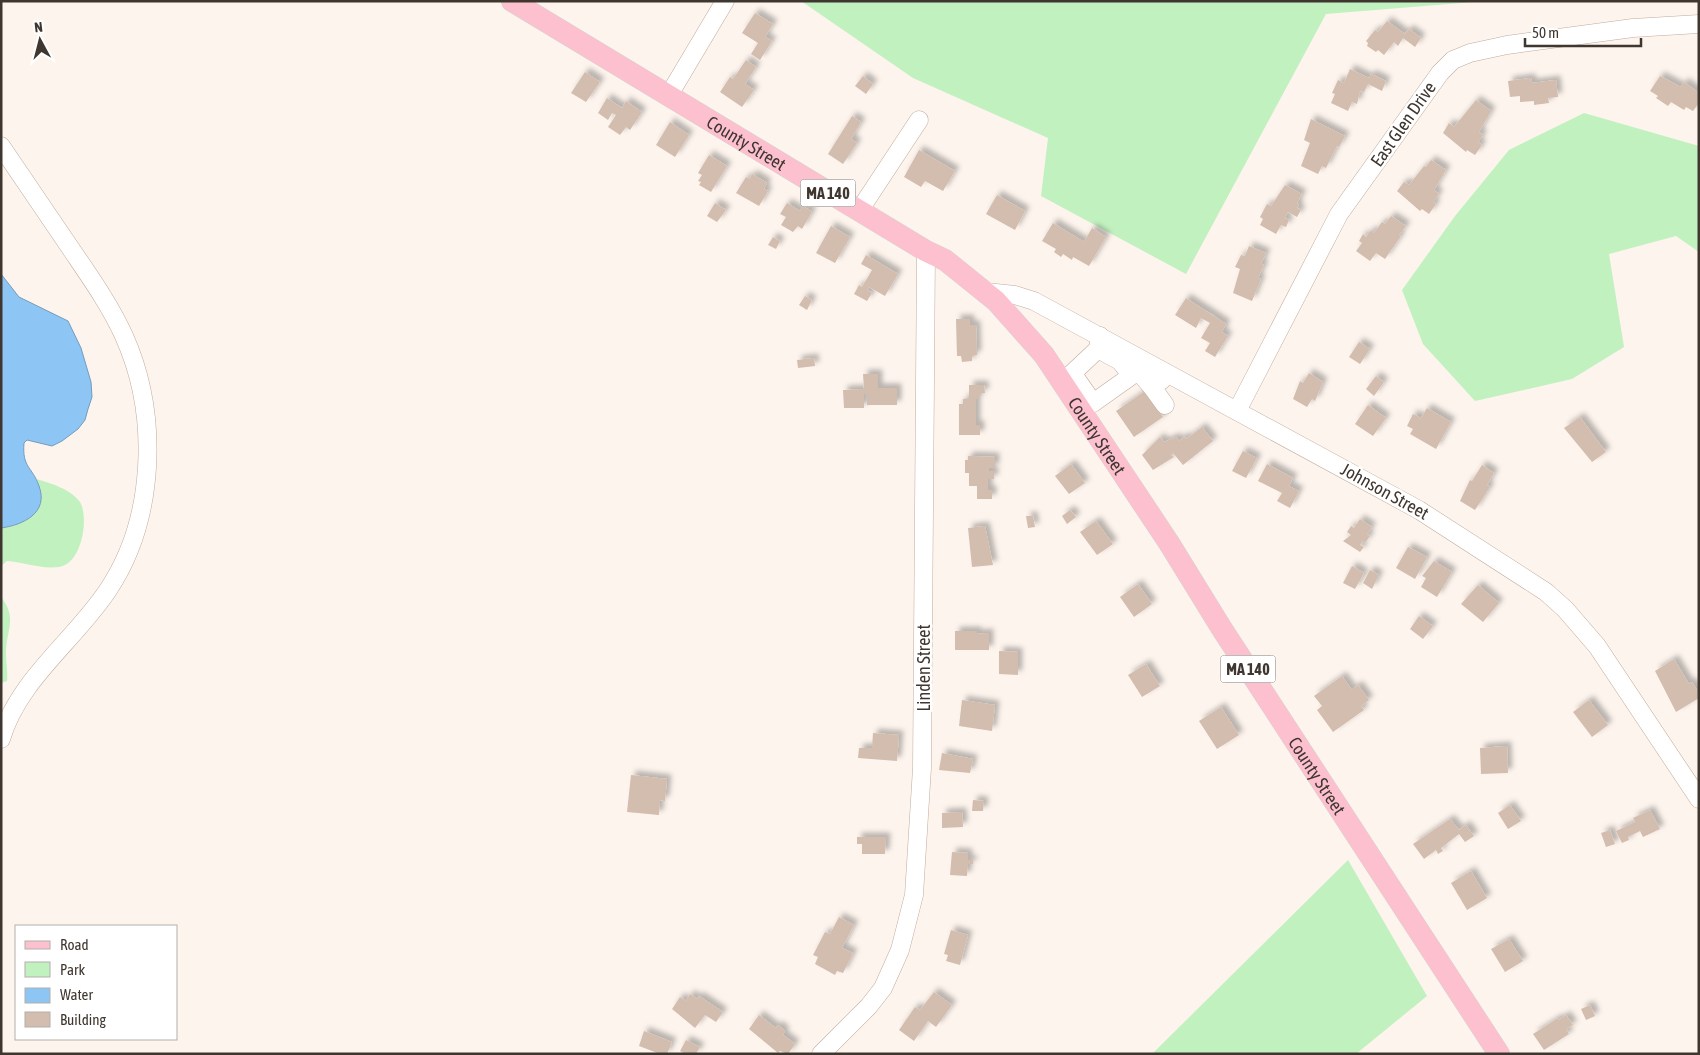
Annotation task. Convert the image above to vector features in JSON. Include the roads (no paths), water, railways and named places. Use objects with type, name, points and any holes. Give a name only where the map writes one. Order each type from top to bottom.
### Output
[{"type":"main road","name":"County Street","points":[[512,1],[859,211],[926,251],[945,260],[986,292],[1029,335],[1068,378],[1499,1054]]},
{"type":"street","points":[[669,95],[725,1]]},
{"type":"street","name":"East Glen Drive","points":[[1238,410],[1339,214],[1440,73],[1453,60],[1470,53],[1529,41],[1633,28],[1699,24]]},
{"type":"street","points":[[859,211],[919,120]]},
{"type":"street","points":[[1,146],[102,296],[124,336],[132,356],[141,393],[146,456],[140,515],[133,543],[122,567],[90,616],[26,691],[10,716],[1,739]]},
{"type":"street","name":"Linden Street","points":[[821,1054],[869,1006],[883,988],[900,950],[914,895],[922,776],[926,251]]},
{"type":"street","name":"Johnson Street","points":[[986,292],[1015,295],[1034,301],[1099,343],[1170,373],[1419,510],[1546,592],[1565,608],[1597,646],[1699,799]]},
{"type":"street","points":[[1131,375],[1120,361],[1099,343],[1068,378],[1093,403],[1138,371],[1165,405]]},
{"type":"street","points":[[1152,387],[1170,373]]},
{"type":"water","points":[[1,274],[19,297],[68,321],[81,348],[91,382],[92,397],[85,420],[78,429],[62,441],[52,446],[27,440],[24,443],[26,462],[39,486],[40,504],[32,516],[25,521],[1,528]]}]
